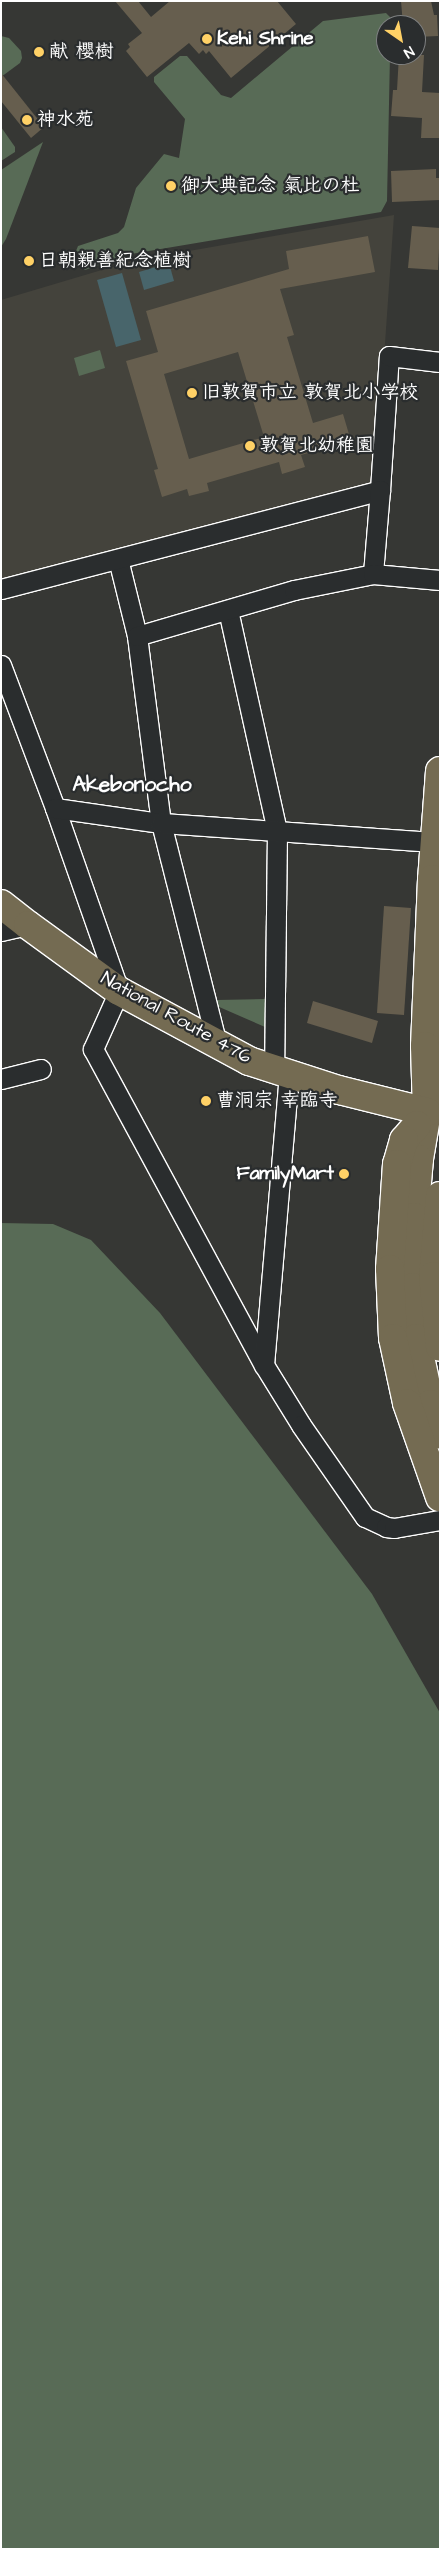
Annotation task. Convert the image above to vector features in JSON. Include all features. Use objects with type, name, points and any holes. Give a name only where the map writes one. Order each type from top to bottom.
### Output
[{"type":"highway","points":[[440,771],[434,842],[436,879],[425,1046],[433,1114],[440,1140]]},
{"type":"highway","name":"National Route 476","points":[[1,904],[119,991],[217,1045],[249,1060],[339,1090],[433,1114]]},
{"type":"highway","points":[[433,1114],[418,1159],[414,1217],[413,1287],[416,1338],[430,1404],[440,1434]]},
{"type":"highway","points":[[433,1114],[404,1140],[397,1164],[390,1269],[393,1338],[407,1403],[440,1497]]},
{"type":"highway","points":[[440,1196],[433,1276],[440,1346]]},
{"type":"street","points":[[373,574],[389,356],[440,362]]},
{"type":"street","points":[[1,590],[380,490]]},
{"type":"street","points":[[118,559],[137,636],[161,823],[217,1045]]},
{"type":"street","points":[[137,636],[294,590],[373,574],[440,580]]},
{"type":"street","points":[[228,610],[277,831],[282,1071],[264,1365]]},
{"type":"street","points":[[1,665],[9,708],[55,808],[119,991],[93,1049],[264,1365],[301,1425],[365,1517],[386,1527],[394,1528],[440,1520]]},
{"type":"street","points":[[55,808],[161,823],[434,842]]},
{"type":"street","points":[[1,931],[28,925]]},
{"type":"street","points":[[1,1079],[41,1068]]},
{"type":"shaded area","name":"旧敦賀市立 敦賀北小学校","points":[[394,215],[375,486],[1,581],[1,300],[132,261]]},
{"type":"green space","points":[[386,13],[388,15],[376,15],[376,65],[390,65],[387,201],[381,212],[131,254],[85,270],[81,267],[76,251],[78,246],[118,233],[124,227],[136,188],[164,154],[179,158],[185,119],[154,82],[154,77],[180,56],[187,56],[221,95],[231,98],[323,21]]},
{"type":"green space","points":[[1,36],[9,38],[21,51],[22,58],[20,63],[1,77]]},
{"type":"green space","points":[[1,127],[15,147],[15,152],[1,161]]},
{"type":"green space","points":[[43,142],[6,239],[1,247],[1,170]]},
{"type":"green space","points":[[100,350],[105,368],[79,376],[74,358]]},
{"type":"green space","points":[[266,999],[265,1027],[217,1006],[217,1000]]},
{"type":"green space","points":[[1,1223],[53,1224],[91,1240],[160,1313],[372,1594],[440,1713],[440,2549],[1,2549]]},
{"type":"water","points":[[169,263],[174,281],[144,290],[139,272]]},
{"type":"water","points":[[122,273],[141,340],[116,347],[97,280]]},
{"type":"building","name":"Kehi Shrine","points":[[115,1],[138,1],[151,17],[170,1],[277,1],[296,24],[231,78],[209,51],[206,54],[203,50],[199,54],[189,43],[147,77],[126,51],[130,47],[128,44],[142,33]]},
{"type":"building","points":[[401,1],[431,1],[434,15],[437,15],[438,36],[426,37],[426,15],[402,15]]},
{"type":"building","points":[[398,65],[423,65],[422,92],[440,93],[440,138],[421,138],[422,118],[391,116],[393,90],[397,90]]},
{"type":"building","points":[[1,73],[44,127],[31,138],[1,101]]},
{"type":"building","points":[[436,169],[436,178],[440,178],[440,200],[392,202],[391,171]]},
{"type":"building","points":[[412,226],[440,228],[438,270],[408,268]]},
{"type":"building","points":[[368,236],[375,272],[280,289],[294,335],[287,337],[313,423],[343,414],[351,441],[301,455],[305,467],[282,474],[279,462],[207,483],[209,491],[189,496],[187,489],[162,497],[154,470],[158,469],[126,361],[158,352],[146,311],[289,269],[286,251]],"holes":[[[238,352],[264,437],[189,459],[164,374]]]},
{"type":"building","points":[[384,906],[411,908],[404,1015],[377,1013]]},
{"type":"building","points":[[313,1001],[378,1021],[372,1043],[307,1023]]},
{"type":"place","name":"Kehi Shrine","points":[[207,39]]},
{"type":"place","name":"献 櫻樹","points":[[39,52]]},
{"type":"place","name":"神水苑","points":[[27,120]]},
{"type":"place","name":"御大典記念 氣比の杜","points":[[171,186]]},
{"type":"place","name":"日朝親善紀念植樹","points":[[29,261]]},
{"type":"place","name":"旧敦賀市立 敦賀北小学校","points":[[192,393]]},
{"type":"place","name":"敦賀北幼稚園","points":[[250,446]]},
{"type":"place","name":"曹洞宗 幸臨寺","points":[[206,1101]]},
{"type":"place","name":"FamilyMart","points":[[344,1174]]},
{"type":"district","name":"Akebonocho","points":[[132,785]]}]
